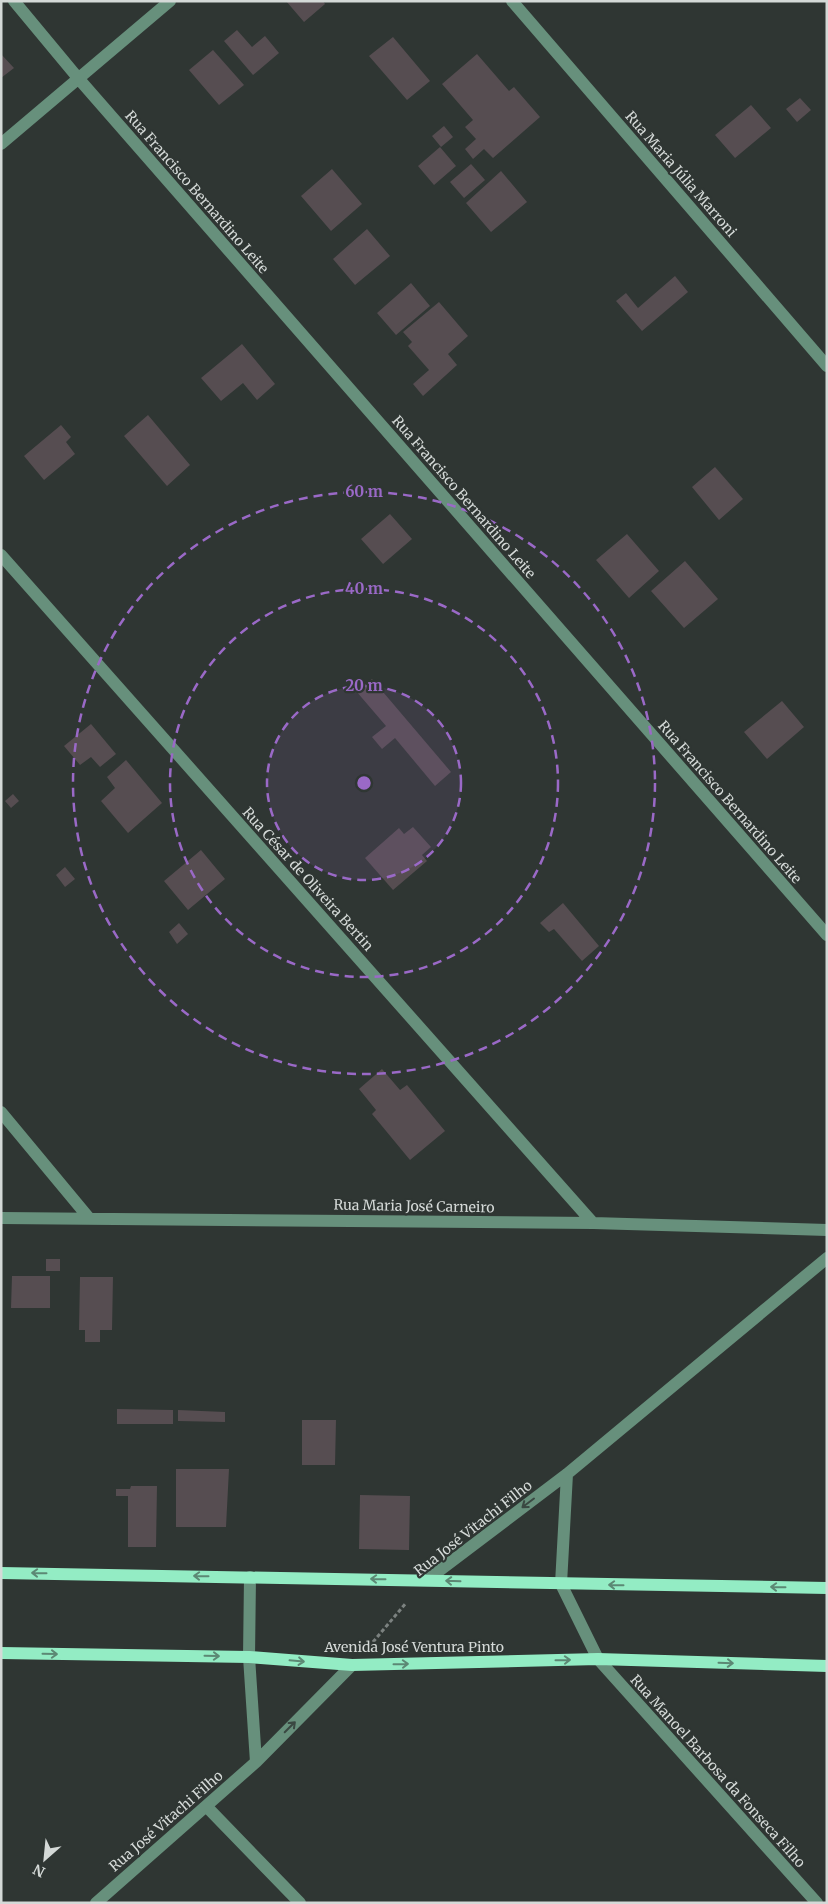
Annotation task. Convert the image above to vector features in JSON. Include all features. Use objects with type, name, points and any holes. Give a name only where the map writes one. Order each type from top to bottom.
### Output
[{"type":"main road","points":[[1,1572],[827,1588]]},
{"type":"main road","name":"Avenida José Ventura Pinto","points":[[1,1653],[249,1656],[352,1665],[598,1659],[827,1666]]},
{"type":"street","name":"Rua Francisco Bernardino Leite","points":[[14,1],[78,78],[827,935]]},
{"type":"street","points":[[1,144],[170,1]]},
{"type":"street","name":"Rua Maria Júlia Marroni","points":[[512,1],[825,359]]},
{"type":"street","name":"Rua César de Oliveira Bertin","points":[[1,555],[593,1223]]},
{"type":"street","points":[[1,1112],[89,1218]]},
{"type":"street","name":"Rua Maria José Carneiro","points":[[1,1218],[593,1223],[827,1230]]},
{"type":"street","name":"Rua José Vitachi Filho","points":[[427,1580],[567,1474],[827,1258]]},
{"type":"street","points":[[561,1584],[567,1474]]},
{"type":"street","points":[[250,1577],[249,1656],[256,1762]]},
{"type":"street","name":"Rua Manoel Barbosa da Fonseca Filho","points":[[561,1584],[598,1659],[816,1903]]},
{"type":"street","name":"Rua José Vitachi Filho","points":[[96,1903],[256,1762],[352,1665]]},
{"type":"street","points":[[206,1806],[300,1903]]},
{"type":"path","name":"Rua José Vitachi Filho","points":[[352,1665],[427,1580]]},
{"type":"building","points":[[286,1],[323,1],[325,4],[304,22]]},
{"type":"building","points":[[237,30],[252,47],[265,36],[279,53],[253,75],[224,41]]},
{"type":"building","points":[[393,37],[430,81],[407,100],[369,56]]},
{"type":"building","points":[[213,50],[244,85],[219,105],[189,70]]},
{"type":"building","points":[[1,54],[14,68],[1,78]]},
{"type":"building","points":[[477,54],[509,91],[514,87],[540,117],[493,158],[484,149],[473,159],[465,149],[476,139],[465,127],[473,120],[442,84]]},
{"type":"building","points":[[800,98],[811,110],[797,122],[786,109]]},
{"type":"building","points":[[751,105],[771,128],[735,158],[715,135]]},
{"type":"building","points":[[444,126],[453,137],[441,147],[432,136]]},
{"type":"building","points":[[440,147],[456,166],[434,185],[418,166]]},
{"type":"building","points":[[471,164],[485,180],[464,198],[450,182]]},
{"type":"building","points":[[332,169],[362,204],[331,231],[301,196]]},
{"type":"building","points":[[501,171],[527,202],[491,232],[466,203]]},
{"type":"building","points":[[367,229],[390,256],[355,285],[333,259]]},
{"type":"building","points":[[675,276],[688,292],[642,331],[616,301],[626,293],[638,308]]},
{"type":"building","points":[[411,283],[430,306],[396,335],[377,313]]},
{"type":"building","points":[[439,302],[468,336],[448,354],[457,365],[423,396],[413,384],[429,370],[408,346],[412,342],[403,332]]},
{"type":"building","points":[[242,344],[275,384],[257,400],[243,383],[221,401],[201,378]]},
{"type":"building","points":[[148,415],[190,465],[167,486],[124,436]]},
{"type":"building","points":[[61,425],[71,437],[66,442],[75,454],[44,480],[24,456]]},
{"type":"building","points":[[715,467],[743,499],[719,520],[692,487]]},
{"type":"building","points":[[390,514],[412,539],[383,564],[361,539]]},
{"type":"building","points":[[627,534],[659,571],[629,598],[596,560]]},
{"type":"building","points":[[685,561],[718,599],[684,628],[651,591]]},
{"type":"building","points":[[372,679],[451,772],[435,786],[395,738],[382,749],[372,737],[386,726],[356,691]]},
{"type":"building","points":[[782,701],[804,727],[767,759],[744,732]]},
{"type":"building","points":[[91,724],[116,754],[100,767],[91,757],[80,765],[64,746]]},
{"type":"building","points":[[126,760],[162,803],[128,833],[101,801],[115,788],[107,777]]},
{"type":"building","points":[[13,794],[19,801],[11,808],[5,801]]},
{"type":"building","points":[[413,827],[431,847],[422,855],[427,861],[393,890],[365,858],[399,828],[404,834]]},
{"type":"building","points":[[201,850],[225,879],[188,910],[164,881]]},
{"type":"building","points":[[65,867],[75,879],[65,887],[56,875]]},
{"type":"building","points":[[563,903],[599,946],[582,961],[554,929],[549,932],[540,923]]},
{"type":"building","points":[[179,923],[188,934],[177,944],[169,932]]},
{"type":"building","points":[[382,1069],[400,1090],[407,1085],[445,1131],[410,1160],[372,1114],[376,1110],[359,1089]]},
{"type":"building","points":[[46,1259],[60,1259],[60,1271],[46,1271]]},
{"type":"building","points":[[12,1276],[50,1276],[50,1308],[11,1308]]},
{"type":"building","points":[[80,1277],[113,1277],[112,1330],[100,1330],[100,1342],[85,1342],[85,1330],[79,1330]]},
{"type":"building","points":[[117,1409],[173,1410],[173,1424],[117,1424]]},
{"type":"building","points":[[178,1410],[225,1412],[225,1422],[178,1421]]},
{"type":"building","points":[[302,1420],[336,1420],[335,1465],[302,1465]]},
{"type":"building","points":[[176,1469],[229,1469],[226,1527],[176,1527]]},
{"type":"building","points":[[131,1486],[157,1486],[156,1547],[128,1547],[128,1496],[116,1496],[116,1489],[130,1489]]},
{"type":"building","points":[[360,1495],[410,1496],[409,1550],[359,1549]]}]
